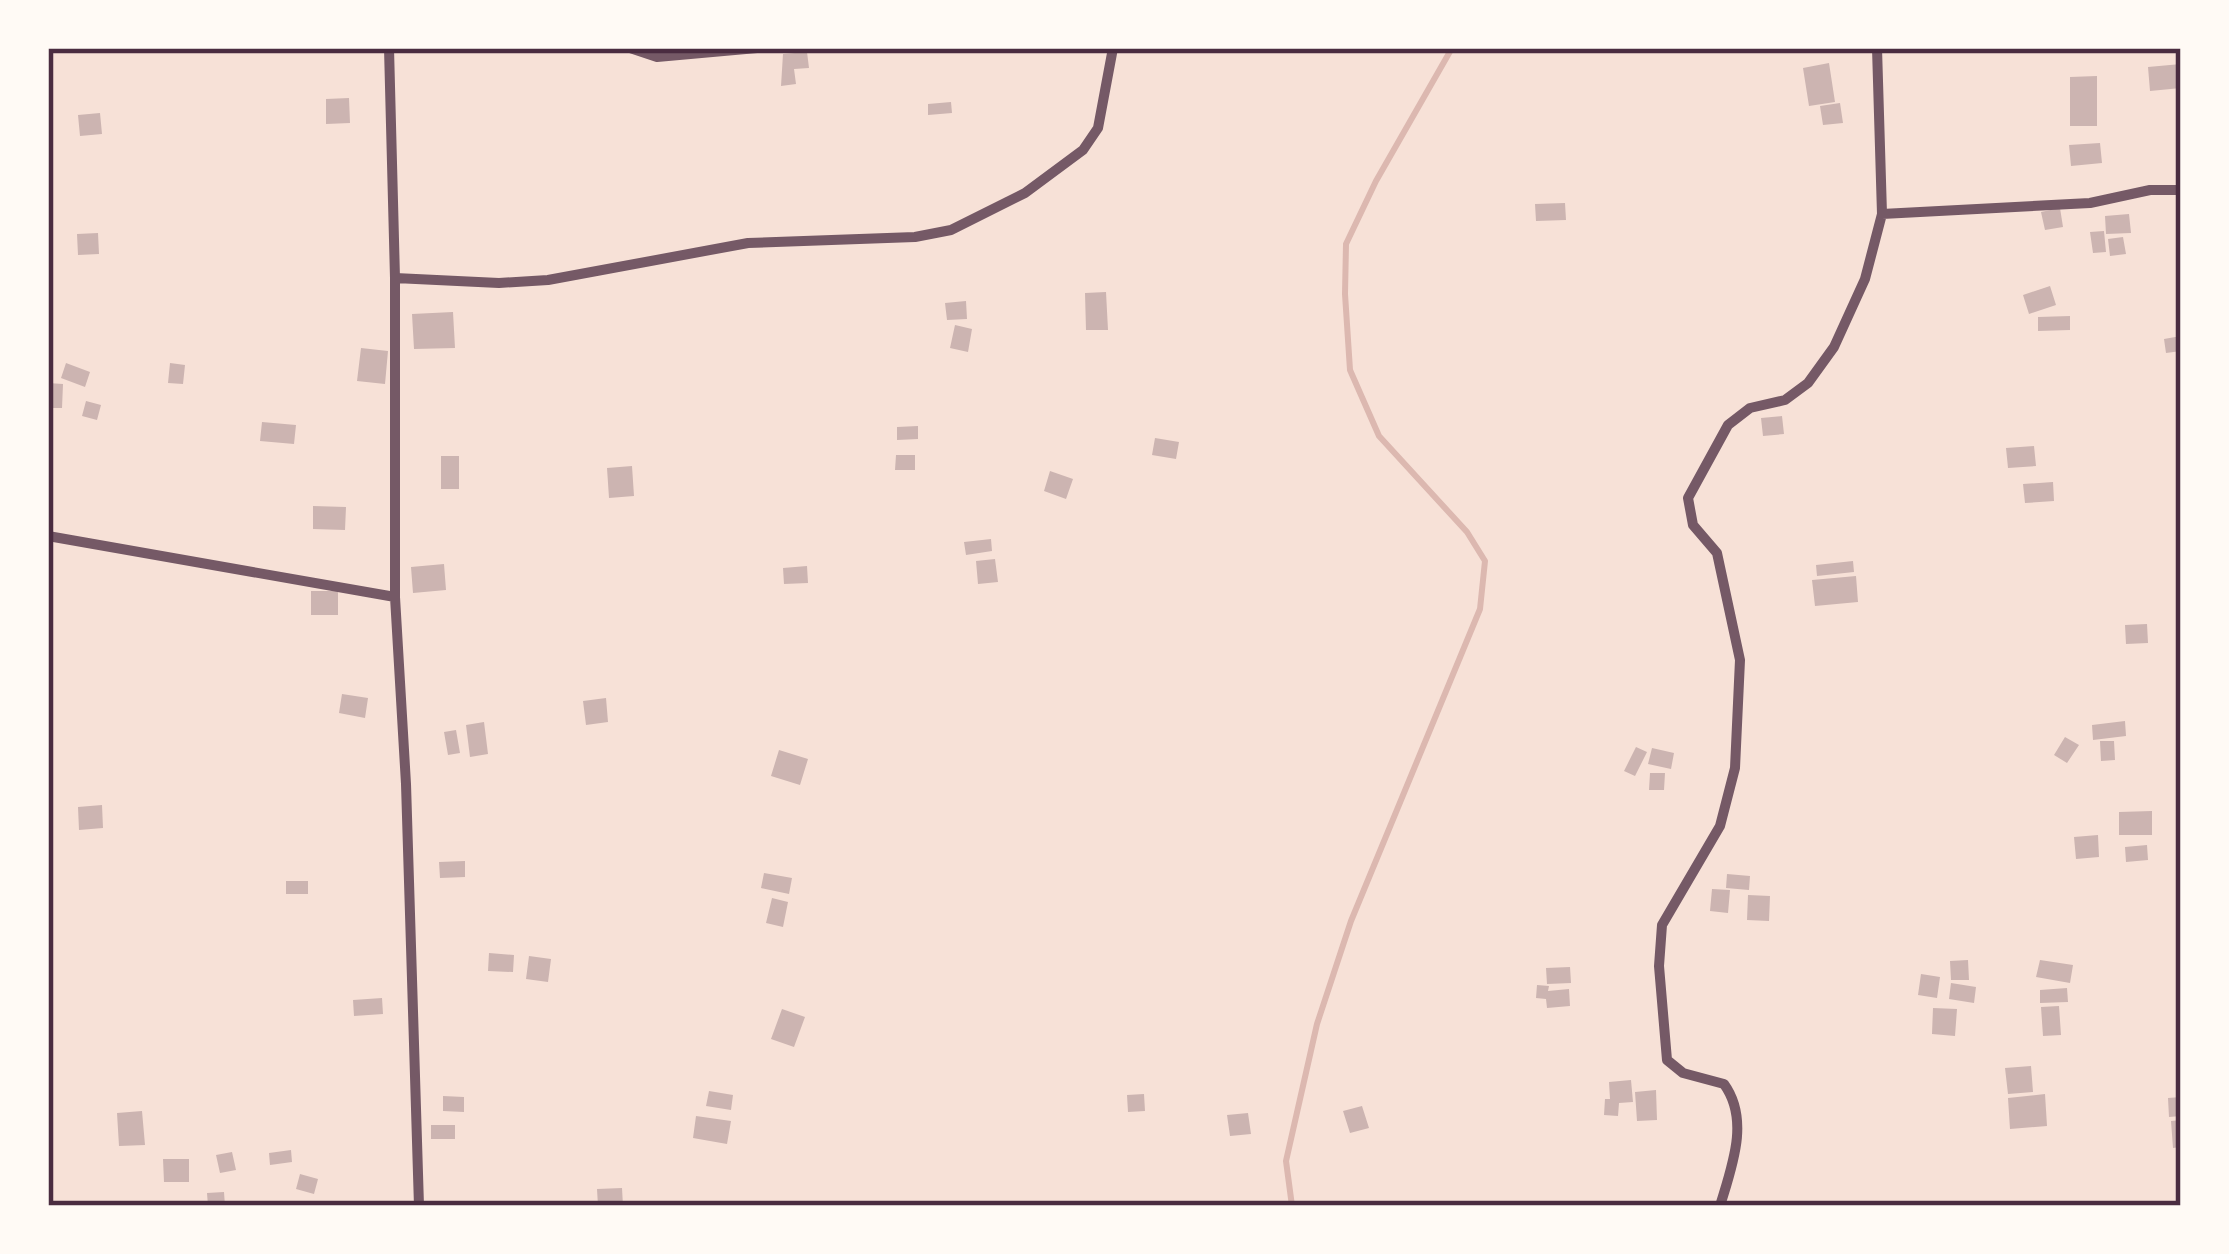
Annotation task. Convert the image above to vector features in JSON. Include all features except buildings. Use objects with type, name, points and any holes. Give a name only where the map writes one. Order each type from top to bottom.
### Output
[{"type":"street","points":[[389,48],[395,597],[406,784],[419,1206]]},
{"type":"street","points":[[630,48],[658,57],[757,48]]},
{"type":"street","points":[[395,278],[500,283],[548,280],[748,243],[915,237],[951,230],[1025,194],[1083,150],[1098,128],[1113,48]]},
{"type":"street","points":[[1720,1206],[1739,1124],[1736,1101],[1724,1084],[1683,1073],[1667,1060],[1659,966],[1662,925],[1720,826],[1735,768],[1740,660],[1717,554],[1693,525],[1688,498],[1728,425],[1750,409],[1785,400],[1808,383],[1834,347],[1865,279],[1882,214],[1877,48]]},
{"type":"street","points":[[1882,214],[2090,203],[2150,190],[2181,190]]},
{"type":"street","points":[[48,536],[395,597]]},
{"type":"waterway","points":[[1292,1206],[1286,1161],[1317,1024],[1351,921],[1480,609],[1485,561],[1467,532],[1379,436],[1350,370],[1345,294],[1346,244],[1452,48]]}]
